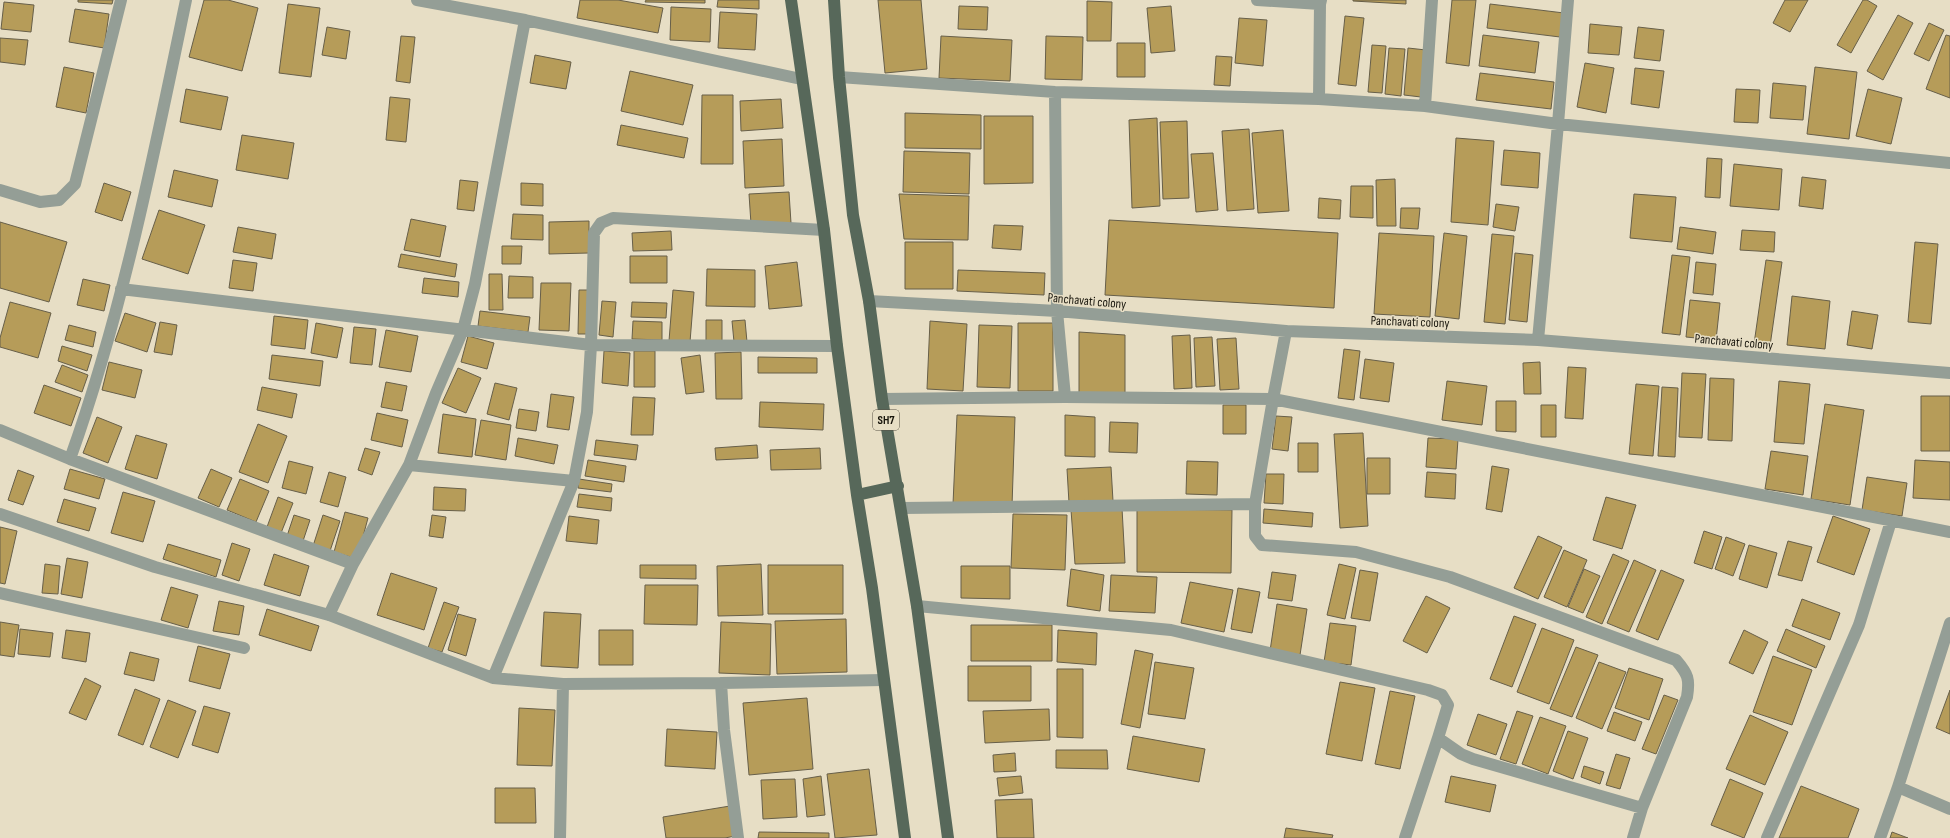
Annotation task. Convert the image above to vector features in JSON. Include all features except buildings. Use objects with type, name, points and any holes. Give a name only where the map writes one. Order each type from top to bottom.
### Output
[{"type":"main road","points":[[791,0],[824,230],[837,346],[857,495],[872,588],[905,838]]},
{"type":"main road","name":"SH7","points":[[834,0],[839,77],[853,215],[869,301],[882,399],[902,508],[917,606],[948,838]]},
{"type":"main road","points":[[857,495],[898,486]]},
{"type":"street","points":[[0,190],[40,202],[59,200],[75,184],[121,0]]},
{"type":"street","points":[[70,459],[89,406],[121,289],[158,138],[186,0]]},
{"type":"street","points":[[417,0],[525,20],[801,78]]},
{"type":"street","points":[[1257,0],[1321,2],[1319,100]]},
{"type":"street","points":[[1425,106],[1432,0]]},
{"type":"street","points":[[1538,340],[1568,0]]},
{"type":"street","points":[[329,615],[353,564],[409,465],[436,393],[463,330],[477,276],[525,20]]},
{"type":"street","points":[[839,77],[1055,92],[1319,100],[1425,106],[1558,124],[1950,163]]},
{"type":"street","points":[[1055,92],[1057,311],[1065,397]]},
{"type":"street","points":[[493,678],[574,481],[588,412],[592,345],[594,233],[601,223],[614,218],[824,230]]},
{"type":"street","points":[[121,289],[592,345],[837,346]]},
{"type":"street","name":"Panchavati colony","points":[[869,301],[1057,311],[1286,331],[1538,340],[1950,373]]},
{"type":"street","points":[[1286,331],[1255,504],[1255,536],[1262,545],[1356,552],[1450,578],[1676,660],[1687,672],[1689,686],[1687,697],[1642,808],[1633,838]]},
{"type":"street","points":[[882,399],[1065,397],[1273,399],[1950,532]]},
{"type":"street","points":[[0,430],[70,459],[353,564]]},
{"type":"street","points":[[409,465],[574,481]]},
{"type":"street","points":[[902,508],[1255,504]]},
{"type":"street","points":[[0,514],[155,567],[329,615],[493,678],[563,684],[883,680]]},
{"type":"street","points":[[1767,838],[1859,625],[1892,521]]},
{"type":"street","points":[[0,593],[244,648]]},
{"type":"street","points":[[917,606],[1171,630],[1428,690],[1442,695],[1448,705],[1405,838]]},
{"type":"street","points":[[1880,838],[1898,787],[1950,623]]},
{"type":"street","points":[[721,683],[724,730],[738,838]]},
{"type":"street","points":[[560,838],[563,684]]},
{"type":"street","points":[[1438,738],[1461,754],[1473,759],[1642,808]]},
{"type":"street","points":[[1898,787],[1950,809]]}]
